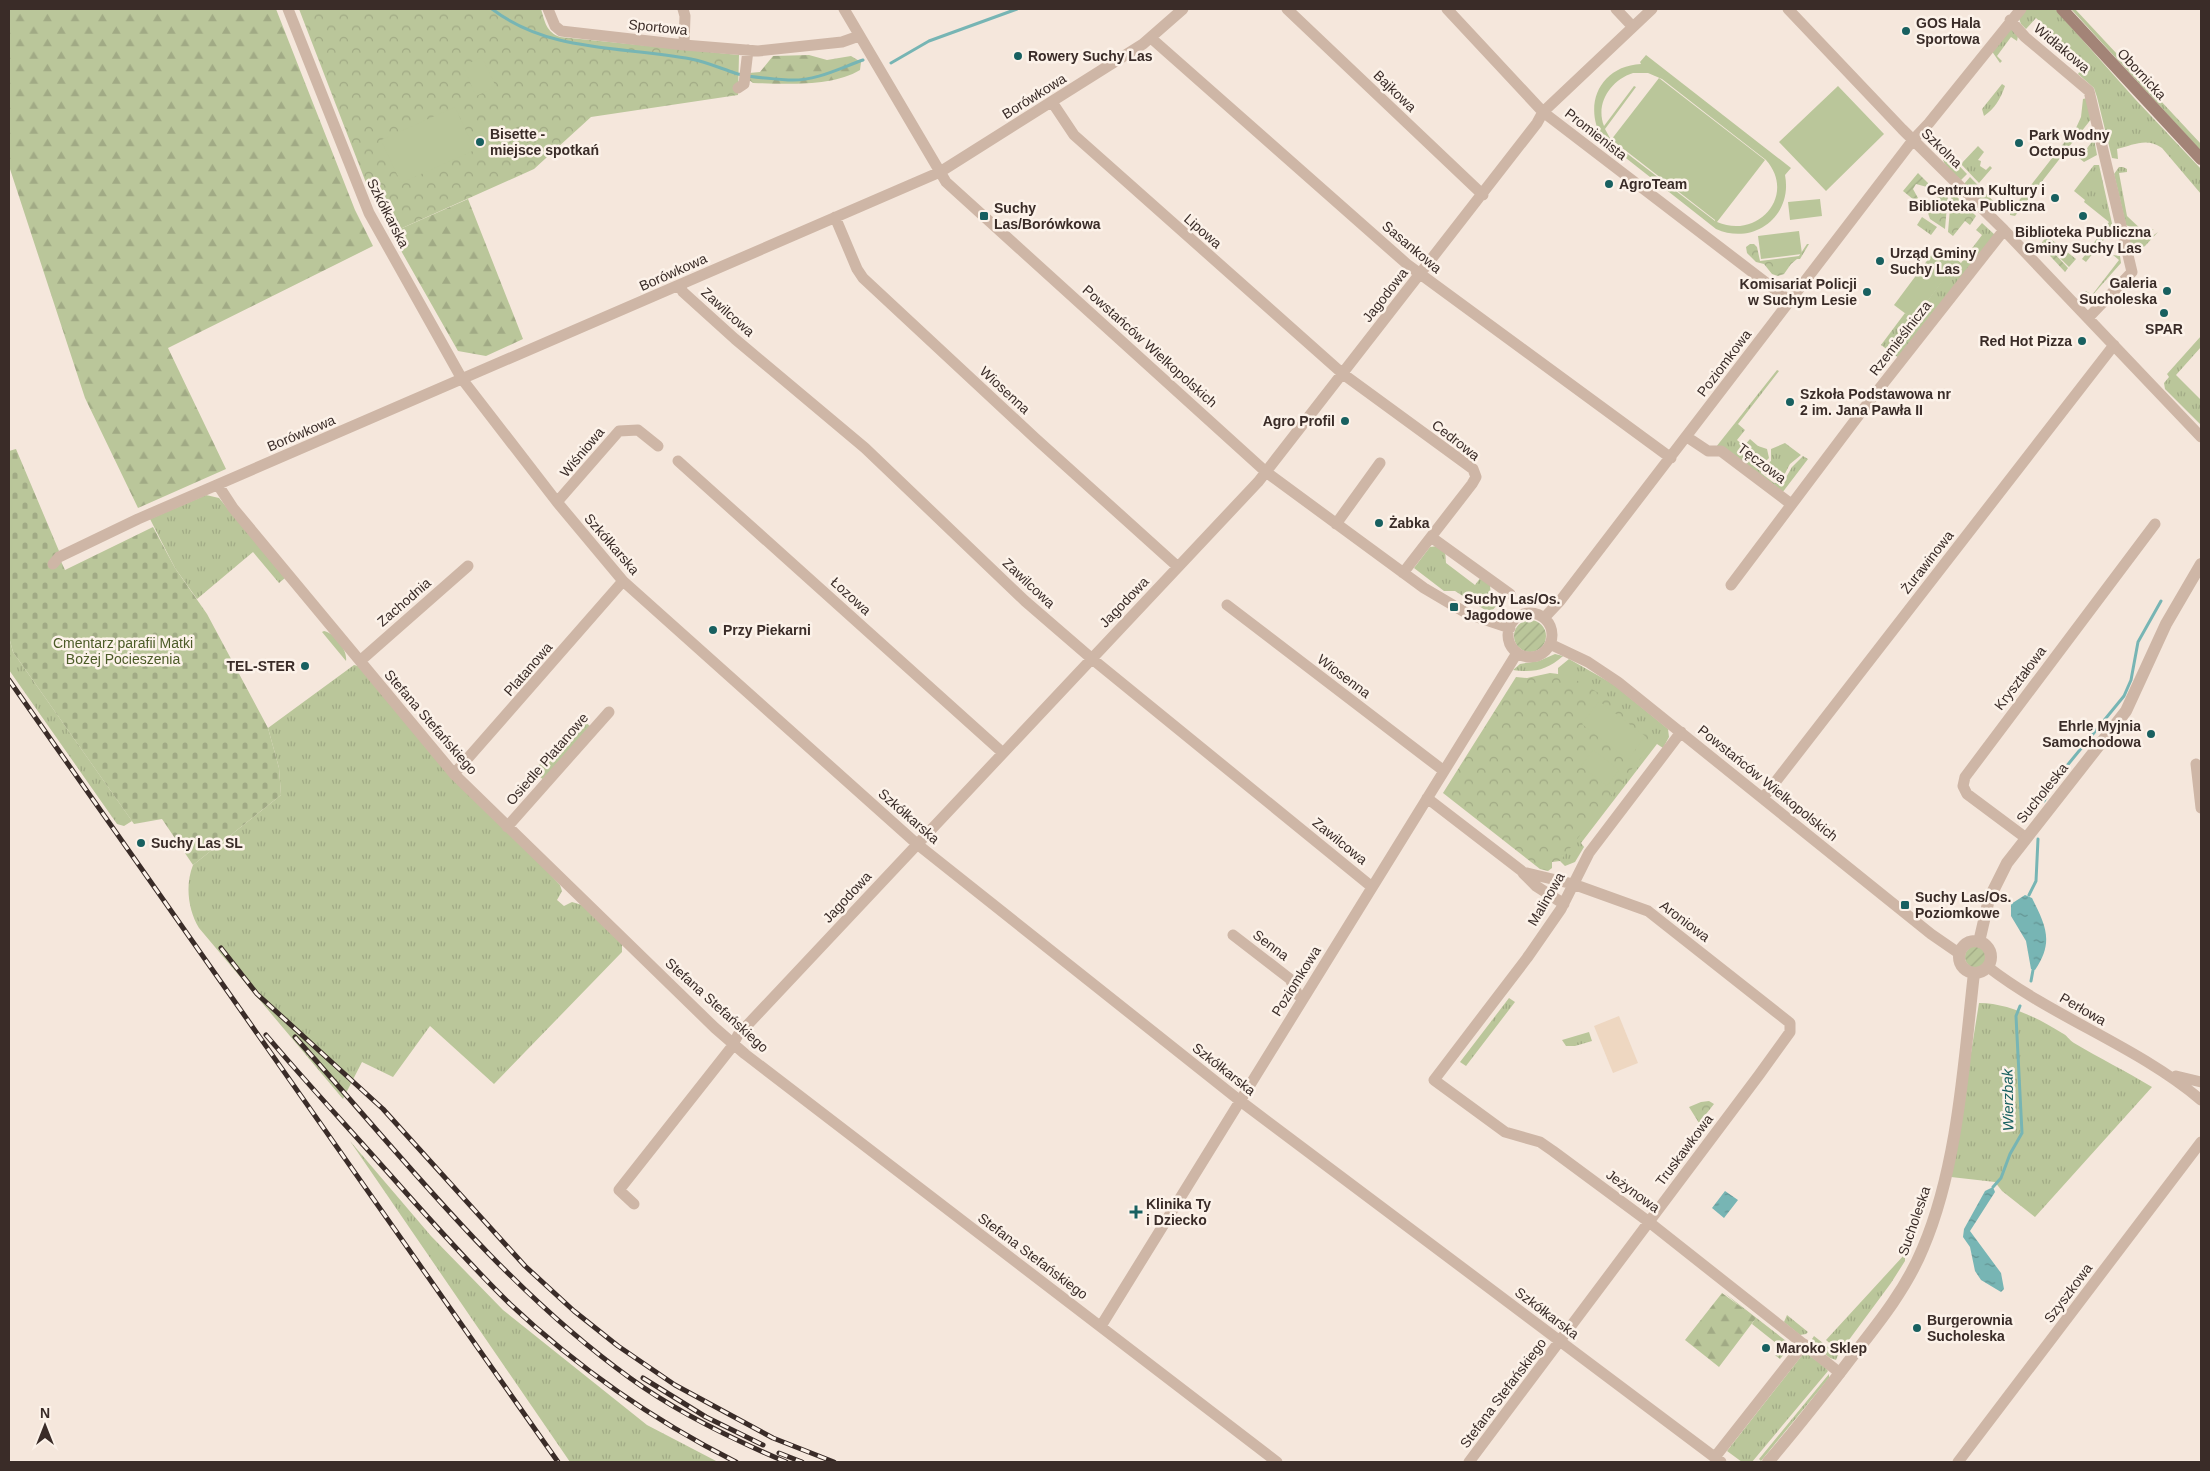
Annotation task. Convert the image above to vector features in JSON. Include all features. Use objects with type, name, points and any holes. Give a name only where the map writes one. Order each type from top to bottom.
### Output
[{"type":"main road","name":"Obornicka","points":[[2062,9],[2201,159]]},
{"type":"street","name":"Szkółkarska","points":[[288,9],[369,213],[462,379],[557,502],[623,581],[917,844],[1239,1100],[1718,1460]]},
{"type":"street","name":"Sportowa","points":[[548,9],[555,26],[561,31],[684,45],[770,50],[842,42],[860,36]]},
{"type":"street","points":[[683,9],[685,16],[684,45]]},
{"type":"street","name":"Powstańców Wielkopolskich","points":[[844,9],[946,182],[1266,472],[1403,573],[1454,607],[1491,623],[1510,628]]},
{"type":"street","name":"Borówkowa","points":[[54,564],[59,557],[148,515],[940,172],[1151,38],[1183,9]]},
{"type":"street","name":"Bajkowa","points":[[1287,9],[1482,195]]},
{"type":"street","name":"Promienista","points":[[1447,9],[1543,112],[1790,302]]},
{"type":"street","points":[[1616,9],[1633,27]]},
{"type":"street","name":"Jagodowa","points":[[634,1204],[619,1190],[731,1048],[732,1043],[740,1032],[1266,472],[1482,195],[1537,123],[1543,112],[1652,9]]},
{"type":"street","name":"Szkolna","points":[[1788,9],[1913,140],[2004,230],[2201,437]]},
{"type":"street","name":"Poziomkowa","points":[[1544,618],[1560,601],[1671,458],[1913,140],[1929,123],[2010,20],[2021,9]]},
{"type":"street","name":"Widłakowa","points":[[2010,20],[2025,37],[2089,91],[2132,272],[2088,318]]},
{"type":"street","name":"Sasankowa","points":[[1151,38],[1420,274],[1671,458]]},
{"type":"street","points":[[741,85],[746,69],[748,50]]},
{"type":"street","name":"Lipowa","points":[[1052,102],[1074,136],[1343,374]]},
{"type":"street","name":"Wiosenna","points":[[835,217],[857,269],[863,278],[1035,438],[1178,567]]},
{"type":"street","name":"Rzemieślnicza","points":[[1731,585],[1791,504],[2004,230]]},
{"type":"street","name":"Zawilcowa","points":[[679,285],[683,292],[734,339],[865,448],[1025,601],[1091,658],[1372,887]]},
{"type":"street","name":"Żurawinowa","points":[[1763,798],[2114,346]]},
{"type":"street","name":"Cedrowa","points":[[1343,374],[1472,469],[1476,477],[1403,573]]},
{"type":"street","name":"Wiśniowa","points":[[557,502],[619,431],[638,430],[658,446]]},
{"type":"street","name":"Tęczowa","points":[[1687,436],[1708,451],[1721,451],[1791,504]]},
{"type":"street","name":"Łozowa","points":[[678,460],[1003,753]]},
{"type":"street","points":[[1336,524],[1380,464]]},
{"type":"street","name":"Stefana Stefańskiego","points":[[218,485],[233,508],[454,774],[732,1043],[1277,1462]]},
{"type":"street","name":"Kryształowa","points":[[2026,838],[1967,794],[1963,786],[1965,777],[2155,524]]},
{"type":"street","points":[[1432,537],[1510,594]]},
{"type":"street","name":"Sucholeska","points":[[1979,942],[1986,911],[1995,885],[2007,863],[2126,711],[2166,624],[2201,564]]},
{"type":"street","name":"Zachodnia","points":[[360,661],[468,566]]},
{"type":"street","name":"Platanowa","points":[[454,774],[623,581]]},
{"type":"street","name":"Wiosenna","points":[[1226,605],[1444,771]]},
{"type":"street","points":[[1524,614],[1538,615],[1544,618],[1552,633],[1547,650],[1536,657],[1517,653],[1509,639],[1510,628],[1518,617],[1524,614]]},
{"type":"street","name":"Powstańców Wielkopolskich","points":[[1550,644],[1604,672],[1931,934],[1960,954]]},
{"type":"street","name":"Poziomkowa","points":[[1101,1326],[1517,653]]},
{"type":"street","name":"Osiedle Platanowe","points":[[507,827],[609,712]]},
{"type":"street","name":"Malinowa","points":[[1434,1080],[1527,958],[1564,904],[1589,852],[1681,732]]},
{"type":"street","points":[[2196,764],[2201,808]]},
{"type":"street","name":"Aroniowa","points":[[1427,798],[1516,867],[1536,886],[1564,904]]},
{"type":"street","name":"Aroniowa","points":[[1516,867],[1524,872],[1572,884],[1648,911],[1790,1023]]},
{"type":"street","name":"Senna","points":[[1233,935],[1290,979],[1298,995],[1303,998]]},
{"type":"street","points":[[1979,942],[1988,947],[1991,962],[1982,972],[1974,973],[1963,967],[1960,954],[1967,944],[1979,942]]},
{"type":"street","name":"Perłowa","points":[[1988,967],[2011,985],[2164,1073],[2201,1100]]},
{"type":"street","name":"Sucholeska","points":[[1768,1462],[1840,1373],[1905,1284],[1924,1247],[1934,1220],[1954,1131],[1974,973]]},
{"type":"street","name":"Senna","points":[[1290,979],[1307,981],[1312,984]]},
{"type":"street","name":"Truskawkowa","points":[[1560,1341],[1790,1032],[1790,1023]]},
{"type":"street","name":"Perłowa","points":[[2164,1073],[2201,1082]]},
{"type":"street","name":"Jeżynowa","points":[[1434,1080],[1505,1132],[1540,1142],[1649,1222],[1840,1373]]},
{"type":"street","name":"Szyszkowa","points":[[1958,1462],[2201,1142]]},
{"type":"street","name":"Stefana Stefańskiego","points":[[1470,1462],[1560,1341]]},
{"type":"street","points":[[1718,1460],[1804,1344]]},
{"type":"green space","points":[[9,9],[276,9],[355,210],[373,246],[168,348],[226,469],[138,508],[85,398],[9,166]]},
{"type":"green space","points":[[299,9],[541,9],[549,29],[560,37],[739,55],[738,95],[591,117],[534,169],[391,233],[368,188]]},
{"type":"green space","points":[[2023,9],[2055,9],[2135,99],[2201,169],[2201,194],[2162,148],[2156,145],[2145,142],[2117,149],[2118,159],[2112,158],[2094,88],[2078,74],[2082,68],[2045,39],[2051,31],[2036,18],[2026,29],[2021,24],[2018,16]]},
{"type":"green space","points":[[2071,9],[2075,9],[2201,144],[2201,151]]},
{"type":"green space","points":[[2008,30],[2012,30],[2018,36],[2017,41],[2011,37],[1997,56],[2002,61],[2000,63],[1991,50]]},
{"type":"green space","points":[[809,55],[827,60],[851,56],[861,62],[860,70],[822,82],[779,84],[753,83],[749,80],[749,73],[760,72],[773,56]]},
{"type":"green space","points":[[1646,55],[1791,168],[1785,175],[1786,190],[1783,203],[1777,215],[1768,224],[1744,234],[1716,229],[1603,140],[1594,114],[1595,101],[1599,90],[1605,80],[1615,72],[1627,66],[1641,64],[1640,62]],"holes":[[[1633,73],[1648,73],[1662,79],[1766,160],[1774,173],[1777,187],[1775,200],[1759,220],[1746,225],[1732,226],[1717,222],[1765,160],[1659,78],[1611,140],[1605,129],[1636,87],[1634,86],[1604,126],[1602,117],[1603,101],[1618,81]],[[1612,140],[1715,220],[1715,221],[1616,145]]]},
{"type":"green space","points":[[482,57],[496,87],[476,96],[463,66]]},
{"type":"green space","points":[[2002,84],[2005,86],[1999,100],[1984,116],[1982,109]]},
{"type":"green space","points":[[1838,86],[1884,134],[1826,191],[1779,142]]},
{"type":"green space","points":[[2087,98],[2092,118],[2081,132],[2076,128],[2081,117],[2083,99]]},
{"type":"green space","points":[[455,107],[475,150],[401,183],[381,140]]},
{"type":"green space","points":[[2074,130],[2079,134],[2015,216],[2010,215],[2010,212]]},
{"type":"green space","points":[[2094,139],[2097,155],[2084,162],[2070,151],[2072,148],[2082,155]]},
{"type":"green space","points":[[1978,146],[1984,152],[1978,160],[1981,161],[1980,166],[1986,170],[1990,166],[1992,168],[1979,183],[1961,164]]},
{"type":"green space","points":[[1944,150],[1967,174],[1961,180],[1944,163]]},
{"type":"green space","points":[[2094,165],[2099,165],[2113,228],[2108,234],[2103,230],[2109,222],[2084,202],[2085,200],[2074,191]]},
{"type":"green space","points":[[2119,167],[2127,169],[2127,172],[2119,173],[2127,216],[2144,232],[2154,229],[2146,235],[2126,225],[2114,174]]},
{"type":"green space","points":[[1918,173],[1928,183],[1927,187],[1916,184],[1913,189],[1918,198],[1914,200],[1903,191]]},
{"type":"green space","points":[[1970,177],[2001,209],[1991,209],[1964,184]]},
{"type":"green space","points":[[1947,192],[1945,229],[1930,219],[1927,210],[1941,193],[1944,195]]},
{"type":"green space","points":[[1954,194],[1976,216],[1970,225],[1965,221],[1953,236],[1948,232],[1951,196]]},
{"type":"green space","points":[[468,199],[523,339],[486,356],[458,351],[391,233]]},
{"type":"green space","points":[[1820,199],[1822,216],[1790,220],[1788,202]]},
{"type":"green space","points":[[1922,217],[1937,227],[1931,235],[1917,225]]},
{"type":"green space","points":[[1982,223],[1995,235],[1899,358],[1881,345],[1905,313],[1914,320],[1954,264],[1941,254],[1945,250],[1961,263],[1982,235],[1976,230]]},
{"type":"green space","points":[[2126,229],[2147,240],[2158,232],[2139,250],[2132,249]]},
{"type":"green space","points":[[1799,231],[1802,254],[1761,259],[1758,236]]},
{"type":"green space","points":[[2101,233],[2106,237],[2086,262],[2082,259]]},
{"type":"green space","points":[[2047,236],[2076,259],[2069,267],[2043,241]]},
{"type":"green space","points":[[2043,241],[2068,268],[2065,272],[2040,245]]},
{"type":"green space","points":[[1754,244],[1757,247],[1760,261],[1799,256],[1807,244],[1809,244],[1800,259],[1791,264],[1784,274],[1778,276],[1772,274],[1764,264],[1756,262],[1747,253],[1746,247]]},
{"type":"green space","points":[[1935,250],[1955,264],[1914,320],[1894,305]]},
{"type":"green space","points":[[2113,255],[2120,256],[2121,263],[2090,298],[2085,292],[2092,295],[2119,260]]},
{"type":"green space","points":[[2201,336],[2201,347],[2176,375],[2201,400],[2200,424],[2165,389],[2164,383],[2169,377],[2167,374]]},
{"type":"green space","points":[[1777,370],[1779,371],[1738,424],[1745,430],[1737,440],[1744,446],[1750,439],[1758,446],[1767,449],[1769,458],[1761,466],[1761,473],[1774,483],[1784,481],[1792,467],[1803,456],[1808,459],[1782,493],[1716,447]]},
{"type":"green space","points":[[1785,443],[1801,455],[1790,464],[1782,479],[1775,481],[1765,474],[1765,465],[1771,461],[1771,449]]},
{"type":"green space","name":"Cmentarz parafii Matki Bożej Pocieszenia","points":[[16,449],[59,551],[57,553],[65,570],[153,527],[175,568],[207,614],[268,728],[279,768],[281,795],[193,865],[162,819],[134,824],[13,652],[9,637],[9,451]]},
{"type":"green space","points":[[206,495],[219,498],[285,578],[279,583],[253,552],[197,599],[175,568],[150,519]]},
{"type":"green space","points":[[1439,546],[1445,551],[1446,563],[1475,585],[1481,577],[1490,585],[1491,598],[1498,604],[1490,613],[1455,591],[1444,591],[1414,568],[1430,547]]},
{"type":"green space","points":[[1530,620],[1536,621],[1541,625],[1545,630],[1545,642],[1541,647],[1536,651],[1530,652],[1524,651],[1519,647],[1515,642],[1514,636],[1515,630],[1519,625],[1524,621]]},
{"type":"green space","points":[[324,631],[332,635],[343,647],[346,661],[322,632]]},
{"type":"green space","points":[[9,637],[13,652],[132,821],[124,826],[117,824],[9,670]]},
{"type":"green space","points":[[1555,654],[1563,656],[1546,667],[1534,671],[1513,670],[1520,664],[1539,661]]},
{"type":"green space","points":[[1569,659],[1613,684],[1668,729],[1669,737],[1663,748],[1657,744],[1581,843],[1584,847],[1575,862],[1565,866],[1560,861],[1558,668]]},
{"type":"green space","points":[[354,665],[358,666],[560,885],[562,891],[557,900],[564,906],[572,902],[582,905],[622,944],[622,952],[494,1084],[430,1026],[393,1077],[362,1062],[343,1099],[199,928],[192,913],[188,889],[193,865],[281,795],[279,768],[268,728]]},
{"type":"green space","points":[[1550,673],[1563,675],[1591,688],[1657,737],[1560,861],[1552,862],[1552,868],[1548,871],[1540,869],[1443,793],[1516,677],[1527,678]]},
{"type":"green space","points":[[1599,701],[1645,736],[1628,760],[1582,724]]},
{"type":"green space","points":[[580,718],[590,726],[544,780],[533,772]]},
{"type":"green space","points":[[1593,750],[1619,770],[1607,786],[1581,766]]},
{"type":"green space","points":[[1976,946],[1984,949],[1987,957],[1984,965],[1976,968],[1968,965],[1965,957],[1968,949]]},
{"type":"green space","points":[[1509,998],[1515,1002],[1466,1066],[1460,1062]]},
{"type":"green space","points":[[1979,1003],[2001,1006],[2033,1017],[2064,1034],[2074,1043],[2152,1087],[2035,1217],[2002,1191],[1995,1182],[1951,1177]]},
{"type":"green space","points":[[1589,1032],[1592,1041],[1575,1046],[1566,1046],[1562,1040]]},
{"type":"green space","points":[[1709,1101],[1714,1104],[1699,1123],[1689,1107]]},
{"type":"green space","points":[[350,1141],[431,1236],[503,1310],[647,1425],[718,1462],[570,1462]]},
{"type":"green space","points":[[1905,1254],[1905,1261],[1891,1283],[1840,1352],[1826,1340]]},
{"type":"green space","points":[[1723,1292],[1790,1344],[1790,1347],[1780,1359],[1775,1355],[1781,1347],[1752,1324],[1755,1319]]},
{"type":"green space","points":[[1722,1293],[1756,1318],[1719,1367],[1685,1340]]},
{"type":"green space","points":[[1787,1315],[1808,1332],[1800,1335],[1784,1322]]},
{"type":"green space","points":[[1814,1336],[1838,1355],[1836,1360],[1830,1358],[1814,1345],[1812,1339]]},
{"type":"green space","points":[[1803,1354],[1807,1354],[1828,1371],[1752,1462],[1742,1462],[1727,1451]]},
{"type":"green space","points":[[1829,1374],[1829,1378],[1761,1461],[1759,1459]]},
{"type":"shaded area","points":[[1619,1016],[1638,1063],[1613,1073],[1594,1026]]},
{"type":"water","points":[[2025,895],[2032,898],[2041,917],[2046,934],[2045,951],[2035,970],[2031,969],[2026,941],[2011,916],[2011,904]]},
{"type":"water","points":[[1993,1187],[1995,1192],[1970,1231],[2001,1273],[2004,1289],[2001,1292],[1981,1280],[1975,1271],[1970,1247],[1963,1237],[1964,1229],[1985,1191]]},
{"type":"water","points":[[1725,1191],[1738,1200],[1724,1218],[1712,1208]]},
{"type":"waterway","points":[[492,9],[514,23],[538,34],[562,41],[691,59],[738,74],[757,77],[800,80],[828,73],[863,60]]},
{"type":"waterway","points":[[891,63],[929,41],[1017,9]]},
{"type":"waterway","name":"Wierzbak","points":[[2052,784],[2124,696],[2131,680],[2138,642],[2161,601]]},
{"type":"waterway","name":"Wierzbak","points":[[2044,801],[2051,789]]},
{"type":"waterway","name":"Wierzbak","points":[[2029,895],[2036,881],[2038,839]]},
{"type":"waterway","name":"Wierzbak","points":[[2031,981],[2033,970]]},
{"type":"waterway","name":"Wierzbak","points":[[1993,1187],[2001,1178],[2010,1154],[2022,1133],[2016,1016],[2020,1006]]},
{"type":"railway","points":[[9,680],[558,1462]]},
{"type":"railway","points":[[221,948],[257,994],[383,1109],[525,1266],[574,1311],[618,1346],[675,1385],[773,1438],[834,1462]]},
{"type":"railway","points":[[266,1035],[446,1237],[510,1304],[562,1350],[617,1391],[675,1429],[736,1462]]},
{"type":"railway","points":[[295,1037],[413,1172],[495,1261],[583,1342],[630,1378],[667,1403],[726,1435],[786,1462]]},
{"type":"railway","points":[[643,1378],[706,1417],[763,1445]]},
{"type":"railway","points":[[779,1453],[802,1462]]},
{"type":"place","name":"GOS Hala Sportowa","points":[[1906,31]]},
{"type":"place","name":"Rowery Suchy Las","points":[[1018,56]]},
{"type":"place","name":"Bisette - miejsce spotkań","points":[[480,142]]},
{"type":"place","name":"Park Wodny Octopus","points":[[2019,143]]},
{"type":"place","name":"AgroTeam","points":[[1609,184]]},
{"type":"place","name":"Centrum Kultury i Biblioteka Publiczna","points":[[2055,198]]},
{"type":"place","name":"Suchy Las/Borówkowa","points":[[984,216]]},
{"type":"place","name":"Biblioteka Publiczna Gminy Suchy Las","points":[[2083,216]]},
{"type":"place","name":"Urząd Gminy Suchy Las","points":[[1880,261]]},
{"type":"place","name":"Galeria Sucholeska","points":[[2167,291]]},
{"type":"place","name":"Komisariat Policji w Suchym Lesie","points":[[1867,292]]},
{"type":"place","name":"SPAR","points":[[2164,313]]},
{"type":"place","name":"Red Hot Pizza","points":[[2082,341]]},
{"type":"place","name":"Szkoła Podstawowa nr 2 im. Jana Pawła II","points":[[1790,402]]},
{"type":"place","name":"Agro Profil","points":[[1345,421]]},
{"type":"place","name":"Żabka","points":[[1379,523]]},
{"type":"place","name":"Suchy Las/Os. Jagodowe","points":[[1454,607]]},
{"type":"place","name":"Przy Piekarni","points":[[713,630]]},
{"type":"place","name":"TEL-STER","points":[[305,666]]},
{"type":"place","name":"Ehrle Myjnia Samochodowa","points":[[2151,734]]},
{"type":"place","name":"Suchy Las SL","points":[[141,843]]},
{"type":"place","name":"Suchy Las/Os. Poziomkowe","points":[[1905,905]]},
{"type":"place","name":"Klinika Ty i Dziecko","points":[[1136,1212]]},
{"type":"place","name":"Burgerownia Sucholeska","points":[[1917,1328]]},
{"type":"place","name":"Maroko Sklep","points":[[1766,1348]]}]
